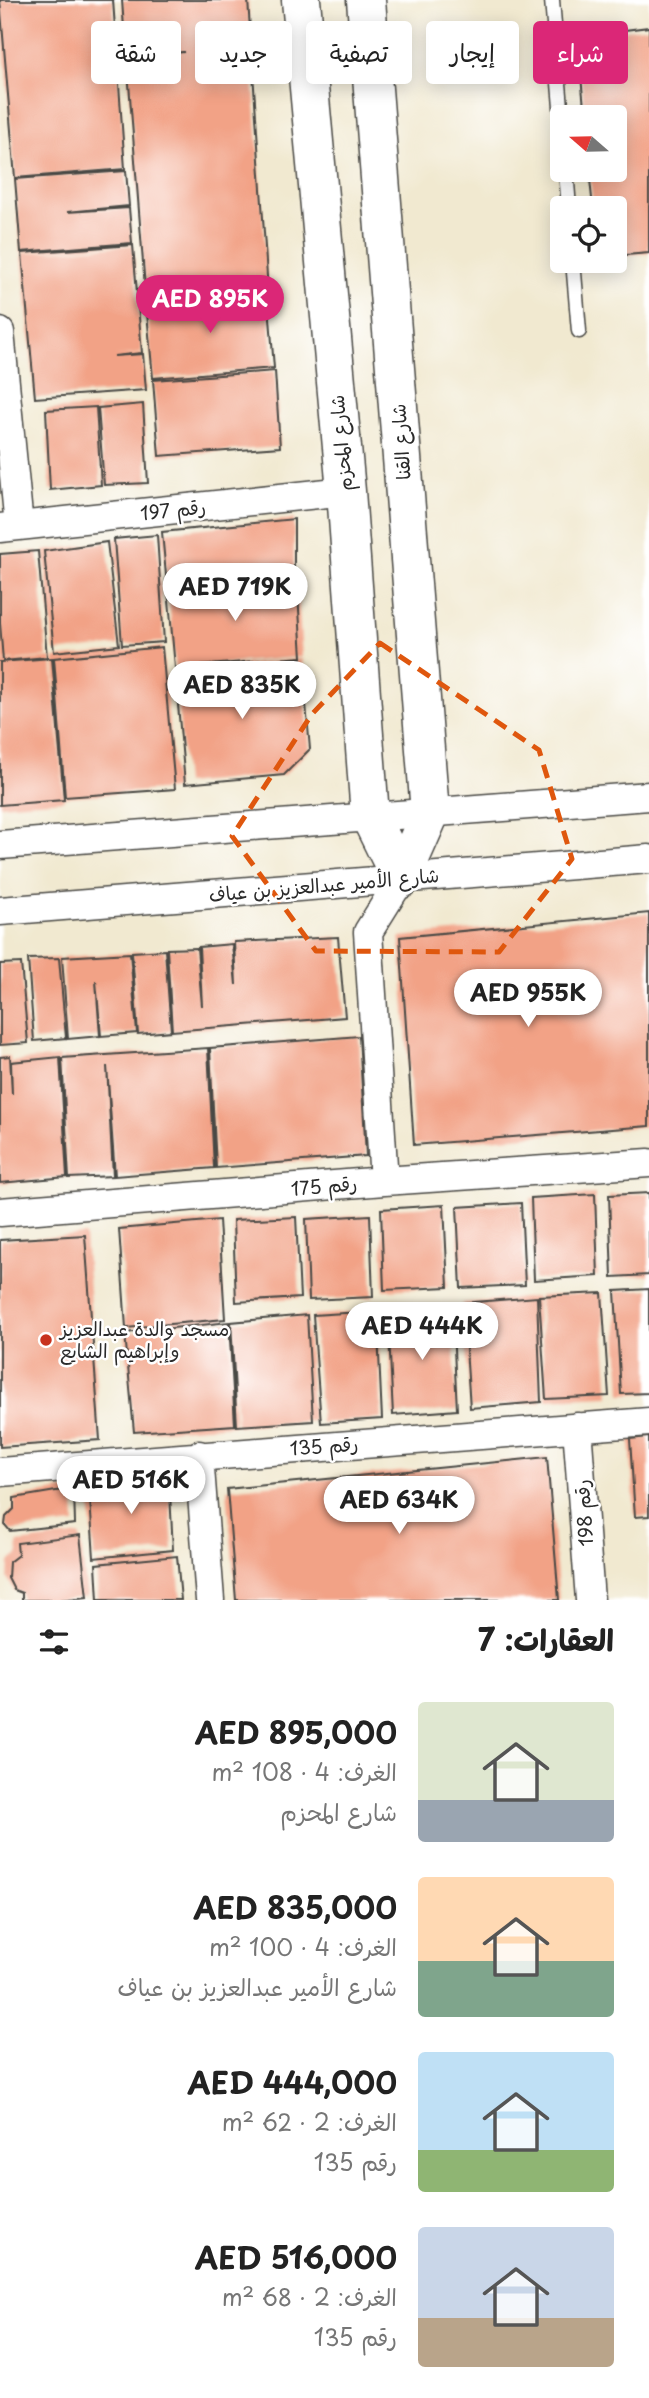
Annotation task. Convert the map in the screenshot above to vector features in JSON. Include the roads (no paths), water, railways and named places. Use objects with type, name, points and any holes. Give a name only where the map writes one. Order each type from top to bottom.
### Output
[{"type":"street","name":"شارع المحزم","points":[[301,0],[346,491],[370,816],[401,879]]},
{"type":"street","name":"شارع القنا","points":[[366,0],[430,813],[401,879]]},
{"type":"street","points":[[0,332],[10,527]]},
{"type":"street","name":"رقم 197","points":[[10,527],[346,491]]},
{"type":"street","points":[[0,845],[649,796]]},
{"type":"street","name":"شارع الأمير عبدالعزيز بن عياف","points":[[0,911],[649,859]]},
{"type":"street","points":[[384,1181],[368,932],[401,879]]},
{"type":"street","name":"رقم 175","points":[[0,1212],[649,1163]]},
{"type":"street","name":"رقم 135","points":[[0,1472],[649,1422]]},
{"type":"street","name":"رقم 198","points":[[577,1427],[590,1600]]},
{"type":"street","points":[[199,1455],[210,1600]]},
{"type":"lane","points":[[552,0],[561,105]]},
{"type":"lane","points":[[574,273],[579,331]]},
{"type":"place","name":"مسجد والدة عبدالعزيز وإبراهيم الشايع","points":[[46,1340]]}]
